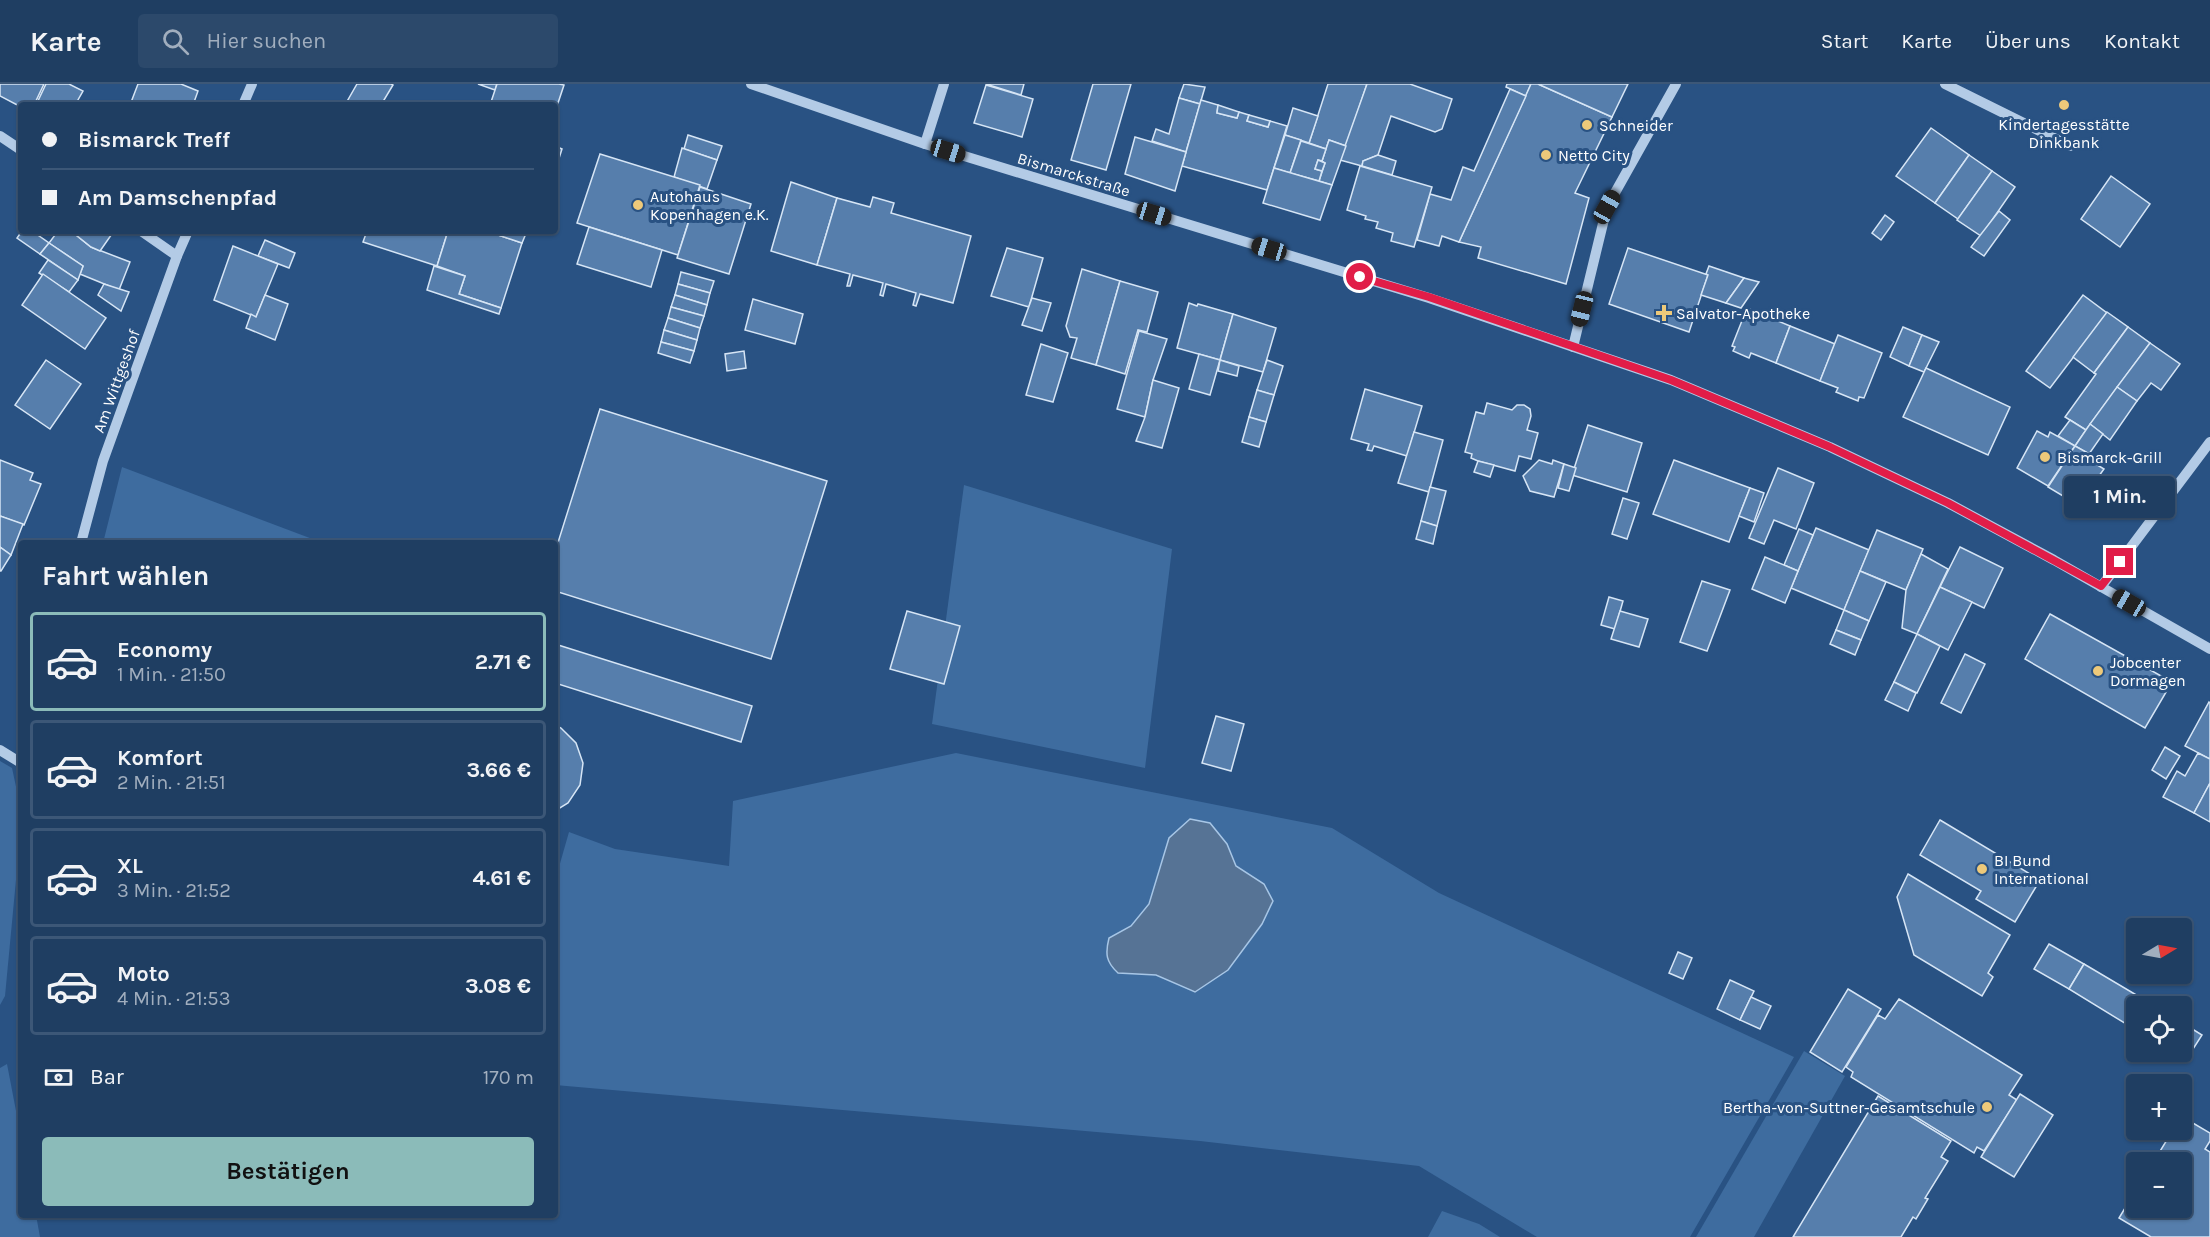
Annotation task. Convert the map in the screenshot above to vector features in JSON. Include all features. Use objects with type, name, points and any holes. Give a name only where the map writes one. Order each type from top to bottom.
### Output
[{"type":"street","points":[[244,102],[252,84]]},
{"type":"street","name":"Bismarckstraße","points":[[751,84],[925,144],[1429,297],[1671,380],[1830,447],[1948,503],[2101,586],[2210,649]]},
{"type":"street","points":[[925,144],[944,84]]},
{"type":"street","points":[[1573,347],[1607,207],[1676,84]]},
{"type":"street","points":[[1945,84],[2070,146]]},
{"type":"street","points":[[0,136],[18,148]]},
{"type":"street","points":[[145,234],[177,256]]},
{"type":"street","name":"Am Wittgeshof","points":[[82,540],[103,461],[187,234]]},
{"type":"street","points":[[2101,586],[2210,442]]},
{"type":"street","points":[[0,750],[18,761]]},
{"type":"shaded area","points":[[122,467],[315,540],[104,540]]},
{"type":"shaded area","points":[[964,485],[1172,549],[1145,768],[932,724]]},
{"type":"shaded area","points":[[956,753],[1332,828],[1439,893],[1794,1057],[1690,1237],[1537,1237],[1419,1166],[1200,1141],[558,1085],[558,870],[569,832],[615,849],[729,866],[733,801]]},
{"type":"shaded area","points":[[0,761],[12,768],[18,796],[18,859],[5,996],[0,1005]]},
{"type":"shaded area","points":[[1190,819],[1210,823],[1227,844],[1236,866],[1264,884],[1273,901],[1262,924],[1228,970],[1195,992],[1156,975],[1118,973],[1111,965],[1107,953],[1109,938],[1131,926],[1149,904],[1169,838]]},
{"type":"shaded area","points":[[1804,1051],[1845,1076],[1754,1237],[1696,1237]]},
{"type":"shaded area","points":[[7,1064],[18,1121],[18,1218],[37,1218],[40,1237],[0,1237],[0,1068]]},
{"type":"shaded area","points":[[1442,1211],[1479,1224],[1500,1237],[1428,1237]]},
{"type":"building","points":[[0,84],[44,84],[35,102],[18,102],[18,105],[0,96]]},
{"type":"building","points":[[46,84],[69,84],[83,91],[77,102],[37,102]]},
{"type":"building","points":[[138,84],[181,84],[198,91],[194,102],[131,102]]},
{"type":"building","points":[[357,84],[393,85],[383,102],[347,102]]},
{"type":"building","points":[[478,84],[497,84],[495,90]]},
{"type":"building","points":[[497,84],[564,85],[558,103],[491,102]]},
{"type":"building","points":[[986,84],[1024,84],[1021,95]]},
{"type":"building","points":[[1093,84],[1131,84],[1106,170],[1071,160]]},
{"type":"building","points":[[1184,84],[1205,87],[1200,104],[1179,98]]},
{"type":"building","points":[[1328,84],[1367,84],[1346,146],[1329,140],[1326,149],[1309,143]]},
{"type":"building","points":[[1367,84],[1410,84],[1452,99],[1442,129],[1435,132],[1391,116],[1378,155],[1363,161],[1362,166],[1340,160]]},
{"type":"building","points":[[1507,84],[1531,84],[1526,96],[1506,87]]},
{"type":"building","name":"Netto City","points":[[1531,84],[1538,84],[1612,117],[1575,193],[1589,198],[1566,284],[1478,258],[1481,247],[1459,242]]},
{"type":"building","points":[[1538,84],[1628,84],[1612,117]]},
{"type":"building","points":[[986,85],[1033,99],[1022,137],[974,123]]},
{"type":"building","points":[[1510,89],[1526,96],[1459,242],[1442,236],[1439,246],[1417,240],[1430,194],[1451,200],[1463,167],[1474,171]]},
{"type":"building","points":[[1179,98],[1200,104],[1186,152],[1152,141],[1156,129],[1169,134]]},
{"type":"building","points":[[1201,100],[1218,105],[1217,113],[1237,118],[1239,112],[1249,115],[1247,121],[1268,127],[1270,121],[1287,126],[1267,190],[1182,166]]},
{"type":"building","points":[[1218,105],[1239,112],[1237,118],[1217,113]]},
{"type":"building","points":[[1293,108],[1318,116],[1309,143],[1285,135]]},
{"type":"building","points":[[1249,115],[1270,121],[1268,127],[1247,121]]},
{"type":"building","points":[[1931,128],[1969,155],[1935,203],[1896,176]]},
{"type":"building","points":[[688,135],[722,146],[717,160],[684,149]]},
{"type":"building","points":[[1285,135],[1301,140],[1290,173],[1274,168]]},
{"type":"building","points":[[1135,137],[1186,152],[1175,191],[1125,174]]},
{"type":"building","points":[[1329,140],[1346,146],[1332,185],[1319,181],[1325,163],[1322,161]]},
{"type":"building","points":[[1301,141],[1326,149],[1322,161],[1318,160],[1315,169],[1322,171],[1319,181],[1290,173]]},
{"type":"building","points":[[558,147],[562,149],[558,162]]},
{"type":"building","points":[[682,148],[717,160],[707,189],[674,177]]},
{"type":"building","name":"Autohaus Kopenhagen e.K.","points":[[600,154],[700,185],[678,255],[577,223]]},
{"type":"building","points":[[1378,155],[1396,161],[1392,175],[1362,166],[1363,161]]},
{"type":"building","points":[[1969,155],[1992,171],[1958,219],[1935,203]]},
{"type":"building","points":[[1318,160],[1325,163],[1322,171],[1315,169]]},
{"type":"building","points":[[1360,166],[1432,187],[1414,247],[1391,241],[1393,233],[1376,228],[1378,222],[1365,219],[1366,216],[1347,210]]},
{"type":"building","points":[[1274,168],[1332,185],[1320,220],[1263,203]]},
{"type":"building","points":[[1992,171],[2015,187],[1981,236],[1957,220]]},
{"type":"building","points":[[2111,176],[2150,204],[2120,247],[2081,219]]},
{"type":"building","points":[[791,182],[837,198],[817,265],[771,251]]},
{"type":"building","points":[[700,187],[751,204],[729,274],[677,258]]},
{"type":"building","points":[[873,197],[894,203],[891,213],[971,236],[953,303],[920,294],[916,306],[913,305],[916,293],[886,284],[883,296],[880,295],[883,283],[853,275],[850,286],[847,286],[850,274],[817,265],[837,198],[870,207]]},
{"type":"building","points":[[1999,211],[2010,220],[1984,256],[1971,247]]},
{"type":"building","points":[[1885,215],[1894,222],[1881,240],[1872,233]]},
{"type":"building","points":[[589,227],[662,250],[651,287],[577,264]]},
{"type":"building","points":[[20,234],[36,234],[49,243],[40,254],[17,238]]},
{"type":"building","points":[[56,234],[75,234],[91,247],[130,262],[119,290],[80,274],[83,266],[49,243]]},
{"type":"building","points":[[75,234],[112,234],[100,251]]},
{"type":"building","points":[[366,234],[447,234],[437,266],[363,242]]},
{"type":"building","points":[[447,234],[495,234],[522,243],[501,308],[459,294],[465,276],[437,266]]},
{"type":"building","points":[[495,234],[526,234],[522,243]]},
{"type":"building","points":[[265,240],[295,253],[289,268],[258,256]]},
{"type":"building","points":[[49,243],[83,266],[78,280],[40,254]]},
{"type":"building","points":[[233,246],[278,264],[256,317],[214,300]]},
{"type":"building","points":[[1007,248],[1043,258],[1029,307],[991,296]]},
{"type":"building","points":[[1628,248],[1708,275],[1689,332],[1609,304]]},
{"type":"building","points":[[48,260],[78,280],[69,292],[39,273]]},
{"type":"building","points":[[434,266],[465,276],[459,294],[501,308],[499,314],[427,290]]},
{"type":"building","points":[[1709,266],[1744,278],[1726,303],[1701,295]]},
{"type":"building","points":[[1082,269],[1120,281],[1096,365],[1071,358],[1077,338],[1070,337],[1066,326]]},
{"type":"building","points":[[681,272],[714,281],[710,293],[678,284]]},
{"type":"building","points":[[43,274],[106,318],[85,349],[22,305]]},
{"type":"building","points":[[1744,278],[1759,282],[1741,308],[1726,303]]},
{"type":"building","points":[[1120,281],[1158,292],[1147,332],[1138,330],[1125,374],[1096,365]]},
{"type":"building","points":[[104,284],[129,292],[121,311],[98,295]]},
{"type":"building","points":[[678,284],[710,293],[707,305],[675,295]]},
{"type":"building","points":[[265,295],[288,304],[275,340],[246,328],[251,314],[256,317]]},
{"type":"building","points":[[675,295],[707,305],[704,316],[671,307]]},
{"type":"building","points":[[2083,295],[2107,313],[2050,388],[2026,371]]},
{"type":"building","points":[[1032,298],[1051,303],[1042,331],[1022,325]]},
{"type":"building","points":[[753,299],[803,314],[795,344],[745,330]]},
{"type":"building","points":[[1189,303],[1233,314],[1220,360],[1177,348]]},
{"type":"building","points":[[671,307],[704,316],[700,328],[668,318]]},
{"type":"building","points":[[1747,308],[1790,326],[1776,363],[1751,353],[1749,358],[1733,351],[1735,347],[1732,346]]},
{"type":"building","points":[[2107,312],[2128,327],[2094,373],[2073,357]]},
{"type":"building","points":[[1233,314],[1276,328],[1263,372],[1220,360]]},
{"type":"building","points":[[668,318],[700,328],[697,340],[664,330]]},
{"type":"building","points":[[1790,326],[1835,344],[1820,381],[1776,363]]},
{"type":"building","points":[[1903,327],[1922,335],[1909,366],[1890,357]]},
{"type":"building","points":[[2128,327],[2150,343],[2086,430],[2065,417]]},
{"type":"building","points":[[664,330],[697,340],[694,351],[661,342]]},
{"type":"building","points":[[1139,331],[1167,339],[1153,380],[1145,417],[1117,409]]},
{"type":"building","points":[[1838,335],[1882,353],[1864,398],[1859,397],[1858,401],[1836,392],[1838,388],[1820,381]]},
{"type":"building","points":[[1922,335],[1939,342],[1924,372],[1909,366]]},
{"type":"building","points":[[661,342],[694,351],[690,363],[658,353]]},
{"type":"building","points":[[2150,343],[2180,364],[2161,390],[2151,383],[2137,401],[2117,387]]},
{"type":"building","points":[[1041,344],[1068,353],[1053,402],[1026,395]]},
{"type":"building","points":[[744,351],[746,368],[727,371],[725,354]]},
{"type":"building","points":[[1199,354],[1220,360],[1210,395],[1189,389]]},
{"type":"building","points":[[46,360],[81,384],[50,429],[15,405]]},
{"type":"building","points":[[1220,360],[1239,366],[1237,376],[1218,371]]},
{"type":"building","points":[[1267,360],[1283,366],[1274,395],[1257,390]]},
{"type":"building","points":[[1926,368],[2010,407],[1988,455],[1903,417]]},
{"type":"building","points":[[1153,380],[1179,388],[1162,448],[1136,441],[1145,417]]},
{"type":"building","points":[[2117,387],[2137,401],[2110,440],[2090,424]]},
{"type":"building","points":[[1365,389],[1422,406],[1407,456],[1374,446],[1372,451],[1367,450],[1369,444],[1351,439]]},
{"type":"building","points":[[1257,390],[1274,395],[1266,422],[1249,417]]},
{"type":"building","points":[[1487,403],[1512,410],[1517,405],[1524,405],[1530,409],[1531,416],[1527,430],[1538,433],[1531,459],[1519,456],[1515,471],[1478,461],[1471,458],[1472,454],[1465,452],[1476,412],[1484,414]]},
{"type":"building","points":[[600,409],[827,481],[771,659],[558,592],[558,542]]},
{"type":"building","points":[[1249,417],[1266,422],[1259,447],[1242,442]]},
{"type":"building","points":[[2070,420],[2086,430],[2075,446],[2058,436]]},
{"type":"building","points":[[2090,424],[2103,434],[2089,454],[2075,446]]},
{"type":"building","points":[[1588,425],[1642,443],[1627,492],[1572,475]]},
{"type":"building","name":"Bismarck-Grill","points":[[2037,431],[2048,437],[2050,432],[2075,446],[2048,486],[2017,468]]},
{"type":"building","points":[[1414,432],[1443,440],[1429,492],[1398,483]]},
{"type":"building","points":[[2075,446],[2097,458],[2094,463],[2104,469],[2078,505],[2048,487]]},
{"type":"building","points":[[0,460],[33,473],[30,480],[41,484],[24,525],[0,516]]},
{"type":"building","points":[[1539,460],[1552,464],[1553,460],[1564,464],[1554,497],[1530,491],[1523,476]]},
{"type":"building","points":[[1674,460],[1750,488],[1729,542],[1653,514]]},
{"type":"building","points":[[1478,461],[1494,465],[1490,477],[1474,472]]},
{"type":"building","points":[[1564,464],[1576,468],[1569,491],[1558,488]]},
{"type":"building","points":[[1778,468],[1814,483],[1796,529],[1774,520],[1764,544],[1749,538]]},
{"type":"building","points":[[1430,487],[1446,491],[1437,526],[1421,521]]},
{"type":"building","points":[[1750,488],[1764,493],[1754,522],[1739,516]]},
{"type":"building","points":[[1623,498],[1639,503],[1627,539],[1612,534]]},
{"type":"building","points":[[0,516],[23,524],[11,555],[0,547]]},
{"type":"building","points":[[1421,521],[1437,526],[1433,544],[1416,539]]},
{"type":"building","points":[[1816,528],[1869,550],[1844,610],[1791,588]]},
{"type":"building","points":[[1799,529],[1813,535],[1798,571],[1784,565]]},
{"type":"building","points":[[1877,530],[1923,549],[1906,590],[1860,571]]},
{"type":"building","points":[[0,547],[11,555],[1,571],[0,571]]},
{"type":"building","points":[[1960,547],[2003,568],[1984,608],[1940,587]]},
{"type":"building","points":[[1921,554],[1948,569],[1917,634],[1902,628],[1906,590]]},
{"type":"building","points":[[1765,557],[1798,571],[1785,603],[1752,589]]},
{"type":"building","points":[[1860,571],[1886,582],[1869,621],[1844,610]]},
{"type":"building","points":[[1702,581],[1730,590],[1707,651],[1680,642]]},
{"type":"building","points":[[1940,587],[1972,602],[1948,650],[1917,634]]},
{"type":"building","points":[[1609,597],[1623,601],[1615,629],[1601,625]]},
{"type":"building","points":[[1844,610],[1869,621],[1861,640],[1836,630]]},
{"type":"building","points":[[907,611],[960,626],[944,684],[890,669]]},
{"type":"building","points":[[1620,611],[1648,619],[1639,647],[1611,639]]},
{"type":"building","name":"Jobcenter Dormagen","points":[[2050,614],[2172,682],[2145,728],[2025,659]]},
{"type":"building","points":[[1836,630],[1861,640],[1855,655],[1830,644]]},
{"type":"building","points":[[1917,634],[1940,646],[1917,693],[1894,682]]},
{"type":"building","points":[[558,645],[752,706],[741,742],[558,684]]},
{"type":"building","points":[[1965,654],[1985,664],[1961,713],[1941,703]]},
{"type":"building","points":[[1894,682],[1916,693],[1908,711],[1885,700]]},
{"type":"building","points":[[2210,703],[2210,759],[2185,746]]},
{"type":"building","points":[[1216,716],[1244,724],[1231,771],[1202,763]]},
{"type":"building","points":[[558,726],[576,743],[583,763],[580,785],[568,803],[558,809]]},
{"type":"building","points":[[2165,747],[2180,756],[2166,779],[2152,770]]},
{"type":"building","points":[[2198,753],[2210,759],[2210,783],[2194,813],[2163,797],[2177,771],[2185,776]]},
{"type":"building","points":[[2210,783],[2210,822],[2194,813]]},
{"type":"building","name":"BI Bund International","points":[[1940,820],[2040,880],[2015,922],[1976,899],[1981,891],[1920,855]]},
{"type":"building","points":[[1908,874],[2010,935],[1988,973],[1993,977],[1982,996],[1914,955],[1897,897]]},
{"type":"building","points":[[2049,944],[2084,964],[2069,989],[2034,969]]},
{"type":"building","points":[[1678,952],[1692,958],[1683,979],[1669,973]]},
{"type":"building","points":[[2084,964],[2138,996],[2126,996],[2126,1024],[2069,989]]},
{"type":"building","points":[[1730,980],[1754,991],[1740,1020],[1717,1009]]},
{"type":"building","points":[[1848,989],[1881,1009],[1842,1072],[1810,1052]]},
{"type":"building","points":[[1751,997],[1771,1006],[1760,1029],[1740,1020]]},
{"type":"building","points":[[1899,999],[2022,1075],[2009,1095],[2017,1100],[1984,1151],[1977,1147],[1974,1153],[1851,1077],[1853,1072],[1846,1067],[1878,1015],[1885,1019]]},
{"type":"building","points":[[2192,1029],[2202,1035],[2192,1051]]},
{"type":"building","points":[[2020,1094],[2053,1115],[2014,1177],[1981,1157]]},
{"type":"building","points":[[1878,1096],[1951,1141],[1941,1157],[1948,1161],[1925,1198],[1928,1199],[1916,1219],[1913,1217],[1901,1237],[1793,1237]]},
{"type":"building","points":[[2192,1122],[2210,1133],[2210,1141],[2205,1149],[2210,1152],[2210,1237],[2151,1237],[2119,1218],[2126,1206],[2126,1218],[2192,1218],[2192,1152],[2159,1152],[2167,1140],[2192,1140]]},
{"type":"place","name":"Kindertagesstätte Dinkbank","points":[[2064,105]]},
{"type":"place","name":"Schneider","points":[[1587,125]]},
{"type":"place","name":"Netto City","points":[[1546,155]]},
{"type":"place","name":"Autohaus Kopenhagen e.K.","points":[[638,205]]},
{"type":"place","name":"Salvator-Apotheke","points":[[1664,313]]},
{"type":"place","name":"Bismarck-Grill","points":[[2045,457]]},
{"type":"place","name":"Jobcenter Dormagen","points":[[2098,671]]},
{"type":"place","name":"BI Bund International","points":[[1982,869]]},
{"type":"place","name":"Bertha-von-Suttner-Gesamtschule","points":[[1987,1107]]},
{"type":"route","points":[[1360,277],[1429,297],[1671,380],[1830,447],[1948,503],[2101,586],[2120,562]]}]
